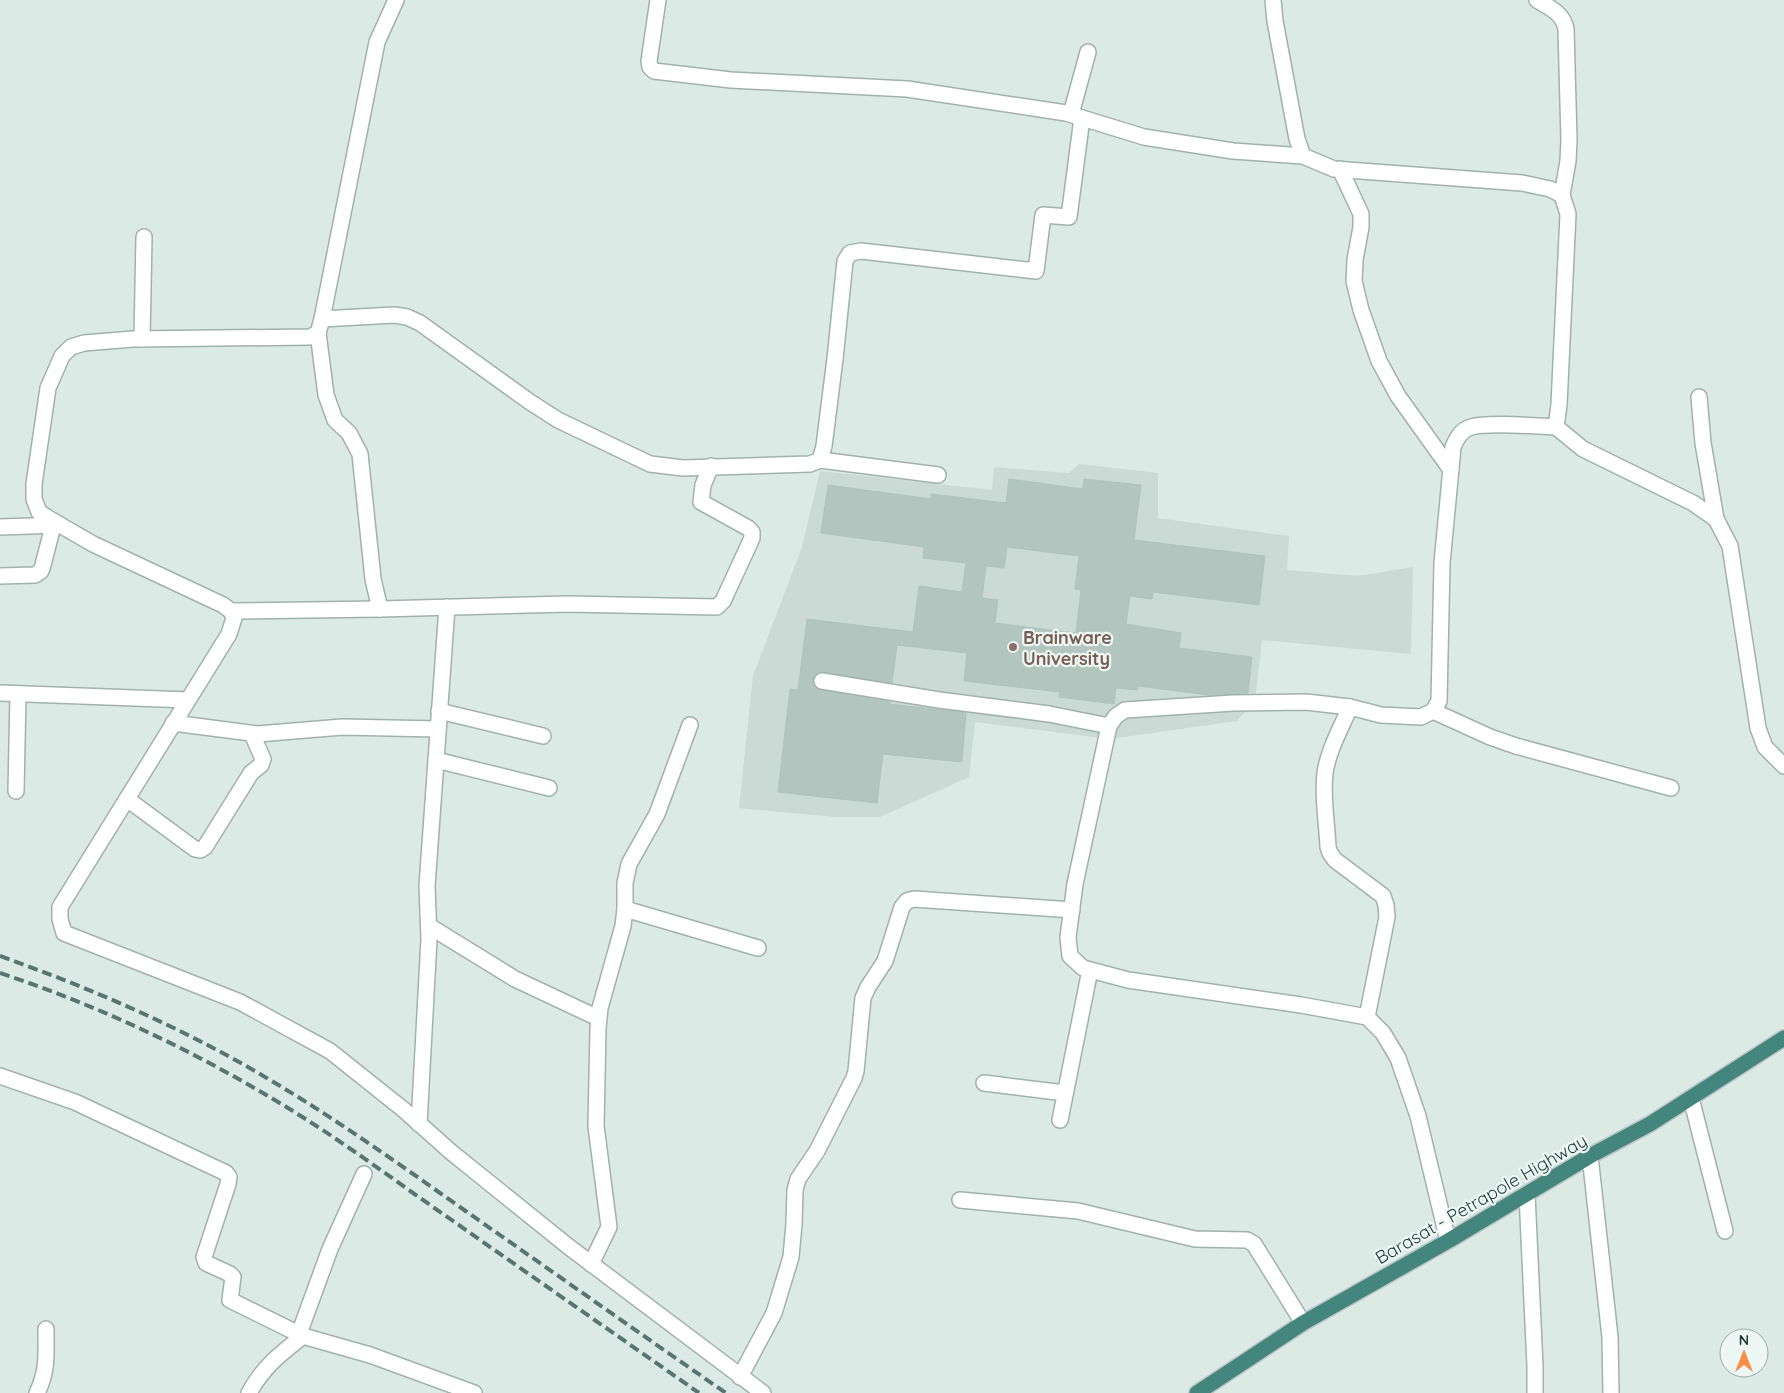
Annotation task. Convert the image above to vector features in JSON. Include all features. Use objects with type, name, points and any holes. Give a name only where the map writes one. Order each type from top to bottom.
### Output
[{"type":"highway","name":"Barasat - Petrapole Highway","points":[[1197,1393],[1303,1323],[1448,1241],[1590,1156],[1650,1124],[1784,1038]]},
{"type":"street","points":[[380,609],[373,579],[360,454],[349,433],[335,420],[326,394],[320,326],[377,42],[396,0]]},
{"type":"street","points":[[658,0],[649,61],[650,67],[654,71],[731,80],[895,88],[1076,116],[1144,137],[1233,151],[1303,156],[1334,169],[1522,183],[1550,189],[1562,195]]},
{"type":"street","points":[[1273,0],[1276,30],[1297,139],[1303,156]]},
{"type":"street","points":[[1537,0],[1559,14],[1564,21],[1566,29],[1569,140],[1568,161],[1562,195],[1568,214],[1556,426]]},
{"type":"street","points":[[820,460],[824,446],[836,359],[845,261],[850,253],[861,251],[1036,271],[1043,215],[1069,218],[1076,116],[1088,52]]},
{"type":"street","points":[[1340,169],[1361,214],[1354,281],[1379,361],[1398,396],[1451,470]]},
{"type":"street","points":[[142,339],[144,237]]},
{"type":"street","points":[[762,1393],[591,1264],[450,1152],[419,1124],[330,1052],[240,1002],[64,933],[60,919],[60,907],[229,634],[234,618],[231,611],[223,605],[93,544],[58,526],[39,512],[34,499],[34,484],[48,388],[62,356],[71,347],[84,343],[142,339],[310,337],[320,326],[394,316],[407,317],[420,323],[558,420],[650,464],[683,468],[810,464],[820,460],[938,475]]},
{"type":"street","points":[[1699,398],[1716,519],[1730,546],[1758,728],[1765,747],[1784,766]]},
{"type":"street","points":[[1448,1241],[1418,1116],[1398,1058],[1383,1032],[1367,1017],[1301,1005],[1128,980],[1082,968],[1070,956],[1068,937],[1079,866],[1109,726],[1116,716],[1125,710],[1269,701],[1306,702],[1350,707],[1381,715],[1421,717],[1433,711],[1439,701],[1442,563],[1453,447],[1458,435],[1470,427],[1488,425],[1556,426],[1583,449],[1693,503],[1716,519]]},
{"type":"street","points":[[231,611],[568,604],[717,606],[723,601],[752,538],[752,532],[701,502],[703,485],[711,466]]},
{"type":"street","points":[[0,527],[58,526]]},
{"type":"street","points":[[0,576],[35,575],[40,571],[58,526]]},
{"type":"street","points":[[419,1124],[430,940],[427,886],[447,607]]},
{"type":"street","points":[[822,681],[939,700],[1049,714],[1109,726]]},
{"type":"street","points":[[0,693],[188,700]]},
{"type":"street","points":[[16,791],[18,694]]},
{"type":"street","points":[[1350,707],[1329,758],[1324,784],[1330,853],[1335,860],[1383,896],[1386,905],[1387,916],[1367,1017]]},
{"type":"street","points":[[439,711],[543,736]]},
{"type":"street","points":[[1433,711],[1509,743],[1671,788]]},
{"type":"street","points":[[173,723],[252,734],[342,727],[438,729]]},
{"type":"street","points":[[591,1264],[609,1227],[596,1126],[598,1018],[623,926],[625,909],[624,883],[629,864],[657,814],[690,725]]},
{"type":"street","points":[[127,799],[194,849],[200,850],[205,847],[252,773],[261,765],[263,759],[252,734]]},
{"type":"street","points":[[436,760],[549,788]]},
{"type":"street","points":[[740,1377],[774,1314],[791,1257],[795,1190],[798,1179],[817,1151],[851,1085],[856,1071],[863,998],[885,961],[902,907],[907,901],[914,899],[1072,910]]},
{"type":"street","points":[[625,909],[758,948]]},
{"type":"street","points":[[429,926],[515,979],[598,1018]]},
{"type":"street","points":[[1060,1120],[1090,970]]},
{"type":"street","points":[[0,1076],[75,1102],[226,1173],[229,1177],[228,1184],[204,1257],[206,1263],[233,1277],[230,1300],[301,1335],[370,1355],[474,1393]]},
{"type":"street","points":[[984,1082],[1065,1093]]},
{"type":"street","points":[[1691,1098],[1724,1231]]},
{"type":"street","points":[[1590,1156],[1610,1337],[1611,1393]]},
{"type":"street","points":[[249,1393],[257,1379],[274,1359],[301,1335],[330,1250],[364,1174]]},
{"type":"street","points":[[1527,1194],[1535,1366],[1534,1393]]},
{"type":"street","points":[[960,1200],[1078,1211],[1190,1239],[1247,1240],[1254,1244],[1303,1323]]},
{"type":"street","points":[[37,1393],[44,1380],[46,1329]]},
{"type":"shaded area","name":"Brainware University","points":[[1079,464],[1158,473],[1158,518],[1289,536],[1287,570],[1358,576],[1413,567],[1411,654],[1262,640],[1255,701],[1237,721],[1110,739],[975,722],[969,777],[880,817],[835,817],[739,808],[753,676],[802,547],[820,471],[992,490],[994,467],[1069,473]]},
{"type":"building","points":[[1009,479],[1083,489],[1084,479],[1141,485],[1134,540],[1265,556],[1259,605],[1153,592],[1152,599],[1130,596],[1126,624],[1181,633],[1179,648],[1252,657],[1248,693],[1209,695],[1138,686],[1137,690],[1116,688],[1114,704],[1059,697],[1060,692],[964,681],[967,653],[897,645],[892,683],[818,672],[814,675],[813,685],[820,690],[890,702],[890,704],[966,713],[962,762],[883,754],[877,803],[778,792],[790,689],[798,690],[807,619],[913,632],[919,586],[962,592],[966,563],[923,558],[924,547],[821,533],[828,485],[931,499],[931,494],[1006,503]],"holes":[[[1007,547],[1079,556],[1075,589],[1081,590],[1076,633],[995,623],[998,600],[982,598],[986,566],[1004,568]]]},
{"type":"railway","points":[[0,956],[67,981],[133,1009],[229,1056],[287,1090],[391,1158],[726,1393]]},
{"type":"railway","points":[[0,973],[118,1018],[194,1055],[268,1096],[343,1143],[699,1393]]},
{"type":"place","name":"Brainware University","points":[[1013,647]]}]
